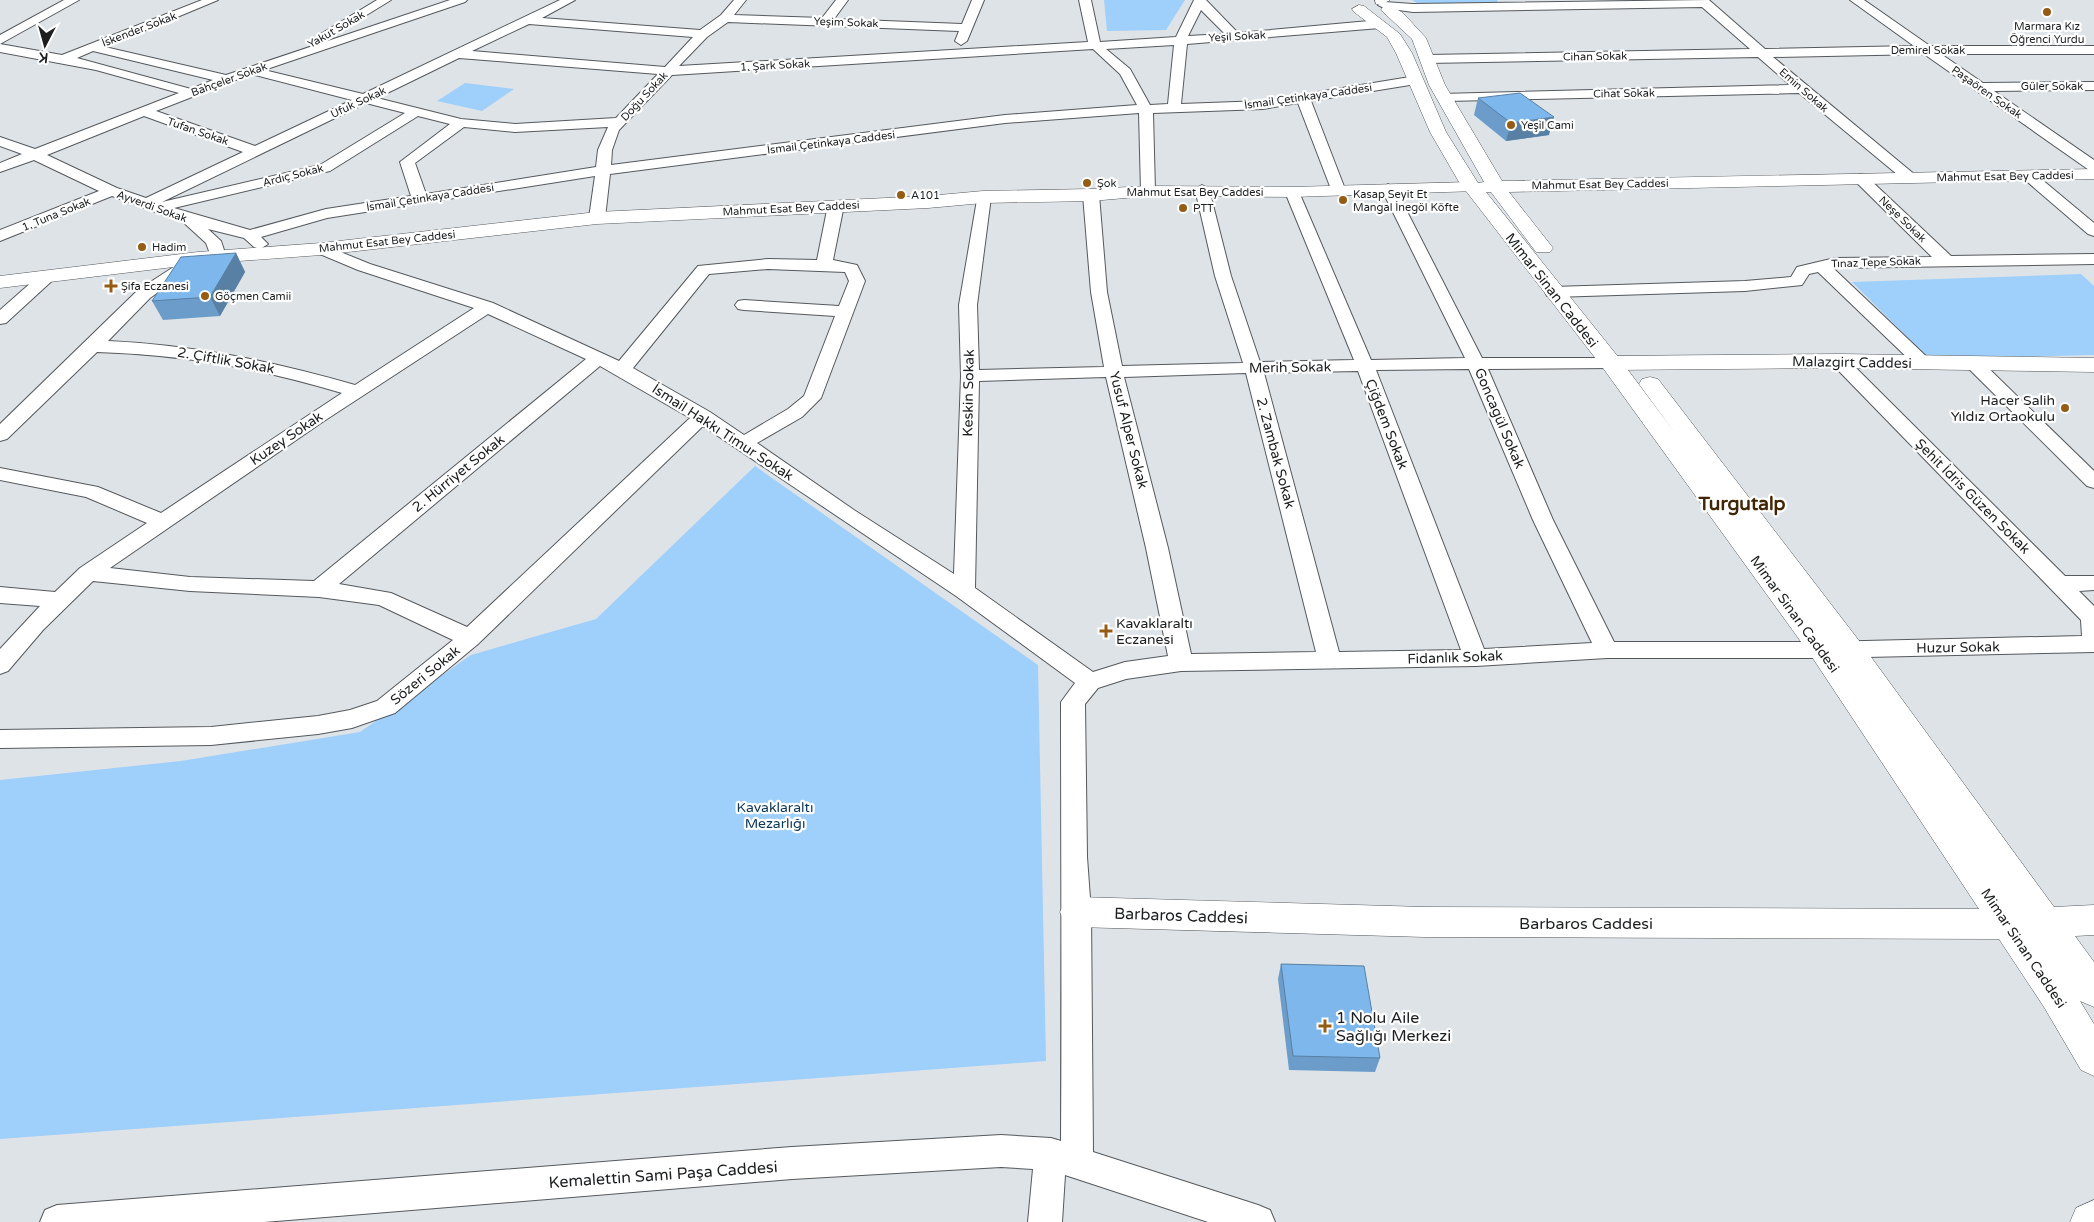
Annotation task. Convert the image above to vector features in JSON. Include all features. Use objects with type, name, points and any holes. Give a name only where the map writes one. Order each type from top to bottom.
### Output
[{"type":"main road","name":"Mimar Sinan Caddesi","points":[[1622,363],[1553,292],[1472,187],[1438,132],[1416,80],[1393,34],[1352,6],[1375,9],[1382,2],[1419,38],[1437,85],[1496,187],[1575,291],[1622,363],[2094,991]]},
{"type":"main road","points":[[1480,159],[1505,170],[1538,180],[1572,185]]},
{"type":"main road","name":"Mahmut Esat Bey Caddesi","points":[[0,282],[198,258],[321,249],[597,218],[928,202],[983,197],[1091,194],[1148,190],[1292,192],[1338,189],[2094,174]]},
{"type":"main road","name":"Malazgirt Caddesi","points":[[1622,363],[1839,361],[2094,365]]},
{"type":"main road","name":"Mimar Sinan Caddesi","points":[[1836,649],[2009,924],[2057,995],[2094,1058]]},
{"type":"main road","name":"Barbaros Caddesi","points":[[1077,912],[1425,922],[2009,924],[2094,920]]},
{"type":"main road","points":[[2090,1222],[2094,1220]]},
{"type":"street","points":[[2,48],[73,0]]},
{"type":"street","name":"İskender Sokak","points":[[66,58],[212,0]]},
{"type":"street","name":"Yakut Sokak","points":[[288,58],[385,0]]},
{"type":"street","name":"Bahçeler Sokak","points":[[0,168],[250,70],[461,0]]},
{"type":"street","name":"Ufuk Sokak","points":[[152,206],[254,150],[366,99],[569,0]]},
{"type":"street","name":"Doğu Sokak","points":[[597,218],[605,150],[613,129],[703,34],[725,18],[740,0]]},
{"type":"street","points":[[826,21],[842,0]]},
{"type":"street","points":[[956,53],[978,0]]},
{"type":"street","points":[[1085,0],[1094,45],[1126,72],[1146,109],[1148,190]]},
{"type":"street","name":"Paşaören Sokak","points":[[1856,0],[2094,167]]},
{"type":"street","points":[[1174,109],[1181,39],[1200,1],[1235,37]]},
{"type":"street","points":[[1382,2],[1413,8],[1512,3],[1704,1]]},
{"type":"street","name":"Emin Sokak","points":[[1704,1],[1802,89],[1908,177]]},
{"type":"street","points":[[0,31],[17,17]]},
{"type":"street","name":"Yeşim Sokak","points":[[725,18],[826,21],[926,41],[966,28]]},
{"type":"street","points":[[527,20],[703,34]]},
{"type":"street","name":"Yeşil Sokak","points":[[1094,45],[1235,37],[1380,24]]},
{"type":"street","name":"1. Şark Sokak","points":[[457,54],[667,71],[926,41],[956,53],[1094,45]]},
{"type":"street","points":[[2,48],[66,58],[132,73],[191,93]]},
{"type":"street","points":[[91,48],[226,79]]},
{"type":"street","name":"Demirel Sokak","points":[[1762,52],[2094,50]]},
{"type":"street","name":"Cihan Sokak","points":[[1427,59],[1762,52]]},
{"type":"street","points":[[250,70],[461,123],[515,128],[620,122]]},
{"type":"street","name":"İsmail Çetinkaya Caddesi","points":[[250,235],[326,214],[604,170],[1005,119],[1096,111],[1263,106],[1416,80]]},
{"type":"street","name":"Güler Sokak","points":[[1980,87],[2094,86]]},
{"type":"street","name":"Cihat Sokak","points":[[1446,98],[1802,89]]},
{"type":"street","points":[[1303,99],[1338,189]]},
{"type":"street","name":"Tufan Sokak","points":[[142,111],[254,150]]},
{"type":"street","name":"Ardıç Sokak","points":[[152,206],[325,168],[416,112]]},
{"type":"street","points":[[420,199],[407,162],[461,123]]},
{"type":"street","name":"Ayverdi Sokak","points":[[0,141],[34,154],[112,191],[186,218],[250,235],[270,253]]},
{"type":"street","points":[[2029,176],[2094,231]]},
{"type":"street","name":"Neşe Sokak","points":[[1860,178],[1945,260]]},
{"type":"street","name":"Goncagül Sokak","points":[[1388,188],[1476,363],[1544,520],[1607,650]]},
{"type":"street","name":"2. Zambak Sokak","points":[[1202,190],[1223,276],[1253,367],[1330,661]]},
{"type":"street","name":"1. Tuna Sokak","points":[[0,236],[112,191]]},
{"type":"street","name":"Çiğdem Sokak","points":[[1292,192],[1365,366],[1476,658]]},
{"type":"street","name":"Yusuf Alper Sokak","points":[[1091,194],[1099,292],[1114,372],[1157,548],[1181,663]]},
{"type":"street","name":"Keskin Sokak","points":[[964,591],[970,376],[968,305],[983,197]]},
{"type":"street","points":[[829,265],[825,260],[836,205]]},
{"type":"street","points":[[186,218],[213,241],[218,256]]},
{"type":"street","name":"İsmail Hakkı Timur Sokak","points":[[321,249],[364,267],[487,307],[622,369],[703,416],[744,443],[847,515],[964,591],[1090,682]]},
{"type":"street","points":[[0,435],[144,294],[198,258]]},
{"type":"street","name":"Tınaz Tepe Sokak","points":[[1553,292],[1745,286],[1796,280],[1803,270],[1820,265],[1945,260],[2090,263]]},
{"type":"street","points":[[622,369],[704,268],[768,264],[829,265],[851,268],[857,281],[812,398],[796,413],[744,443]]},
{"type":"street","points":[[1820,265],[1923,363]]},
{"type":"street","points":[[0,319],[48,276]]},
{"type":"street","points":[[744,305],[844,312]]},
{"type":"street","name":"Kuzey Sokak","points":[[0,665],[35,624],[88,573],[357,391],[487,307]]},
{"type":"street","name":"2. Çiftlik Sokak","points":[[93,346],[146,348],[207,355],[260,364],[357,391]]},
{"type":"street","name":"2. Hürriyet Sokak","points":[[320,589],[598,358]]},
{"type":"street","name":"Şehit İdris Güzen Sokak","points":[[1839,361],[2092,618],[2094,637]]},
{"type":"street","name":"Merih Sokak","points":[[970,376],[1253,367],[1476,363],[1622,363]]},
{"type":"street","points":[[1974,364],[2094,482]]},
{"type":"street","name":"Sözeri Sokak","points":[[0,739],[212,736],[270,731],[352,719],[386,707],[470,638],[703,416]]},
{"type":"street","points":[[0,474],[91,492],[164,522]]},
{"type":"street","points":[[88,573],[190,584],[320,589],[382,598],[470,638]]},
{"type":"street","points":[[2060,584],[2094,583]]},
{"type":"street","points":[[0,595],[60,600]]},
{"type":"street","name":"Huzur Sokak","points":[[1836,649],[2094,644]]},
{"type":"street","name":"Fidanlık Sokak","points":[[1090,682],[1125,671],[1181,663],[1476,658],[1607,650],[1836,649]]},
{"type":"street","points":[[1045,1222],[1064,1158],[1077,912],[1074,857],[1073,702],[1090,682]]},
{"type":"street","name":"Kemalettin Sami Paşa Caddesi","points":[[57,1222],[1001,1150],[1064,1158],[1258,1222]]},
{"type":"green space","points":[[1104,0],[1185,0],[1166,30],[1107,31]]},
{"type":"green space","points":[[1412,0],[1497,0],[1499,5],[1419,4]]},
{"type":"green space","points":[[465,83],[514,89],[482,111],[437,101]]},
{"type":"green space","points":[[2081,274],[2094,286],[2094,355],[1929,359],[1852,282]]},
{"type":"green space","name":"Kavaklaraltı Mezarlığı","points":[[755,466],[1038,665],[1046,1061],[0,1139],[0,780],[181,761],[360,732],[471,655],[596,619]]},
{"type":"building","points":[[1520,93],[1554,117],[1511,123],[1478,98]]},
{"type":"building","points":[[236,253],[210,297],[152,301],[181,257]]},
{"type":"building","name":"1 Nolu Aile Sağlığı Merkezi","points":[[1281,964],[1364,966],[1380,1058],[1293,1056]]},
{"type":"place","name":"Marmara Kız Öğrenci Yurdu","points":[[2047,12]]},
{"type":"place","name":"Yeşil Cami","points":[[1511,125]]},
{"type":"place","name":"Şok","points":[[1087,183]]},
{"type":"place","name":"A101","points":[[901,195]]},
{"type":"place","name":"Kasap Seyit Et Mangal İnegöl Köfte","points":[[1343,200]]},
{"type":"place","name":"PTT","points":[[1183,208]]},
{"type":"place","name":"Hadim","points":[[142,247]]},
{"type":"place","name":"Şifa Eczanesi","points":[[111,286]]},
{"type":"place","name":"Göçmen Camii","points":[[205,296]]},
{"type":"place","name":"Hacer Salih Yıldız Ortaokulu","points":[[2065,408]]},
{"type":"place","name":"Kavaklaraltı Eczanesi","points":[[1106,631]]},
{"type":"place","name":"1 Nolu Aile Sağlığı Merkezi","points":[[1325,1026]]},
{"type":"district","name":"Turgutalp","points":[[1742,503]]}]
